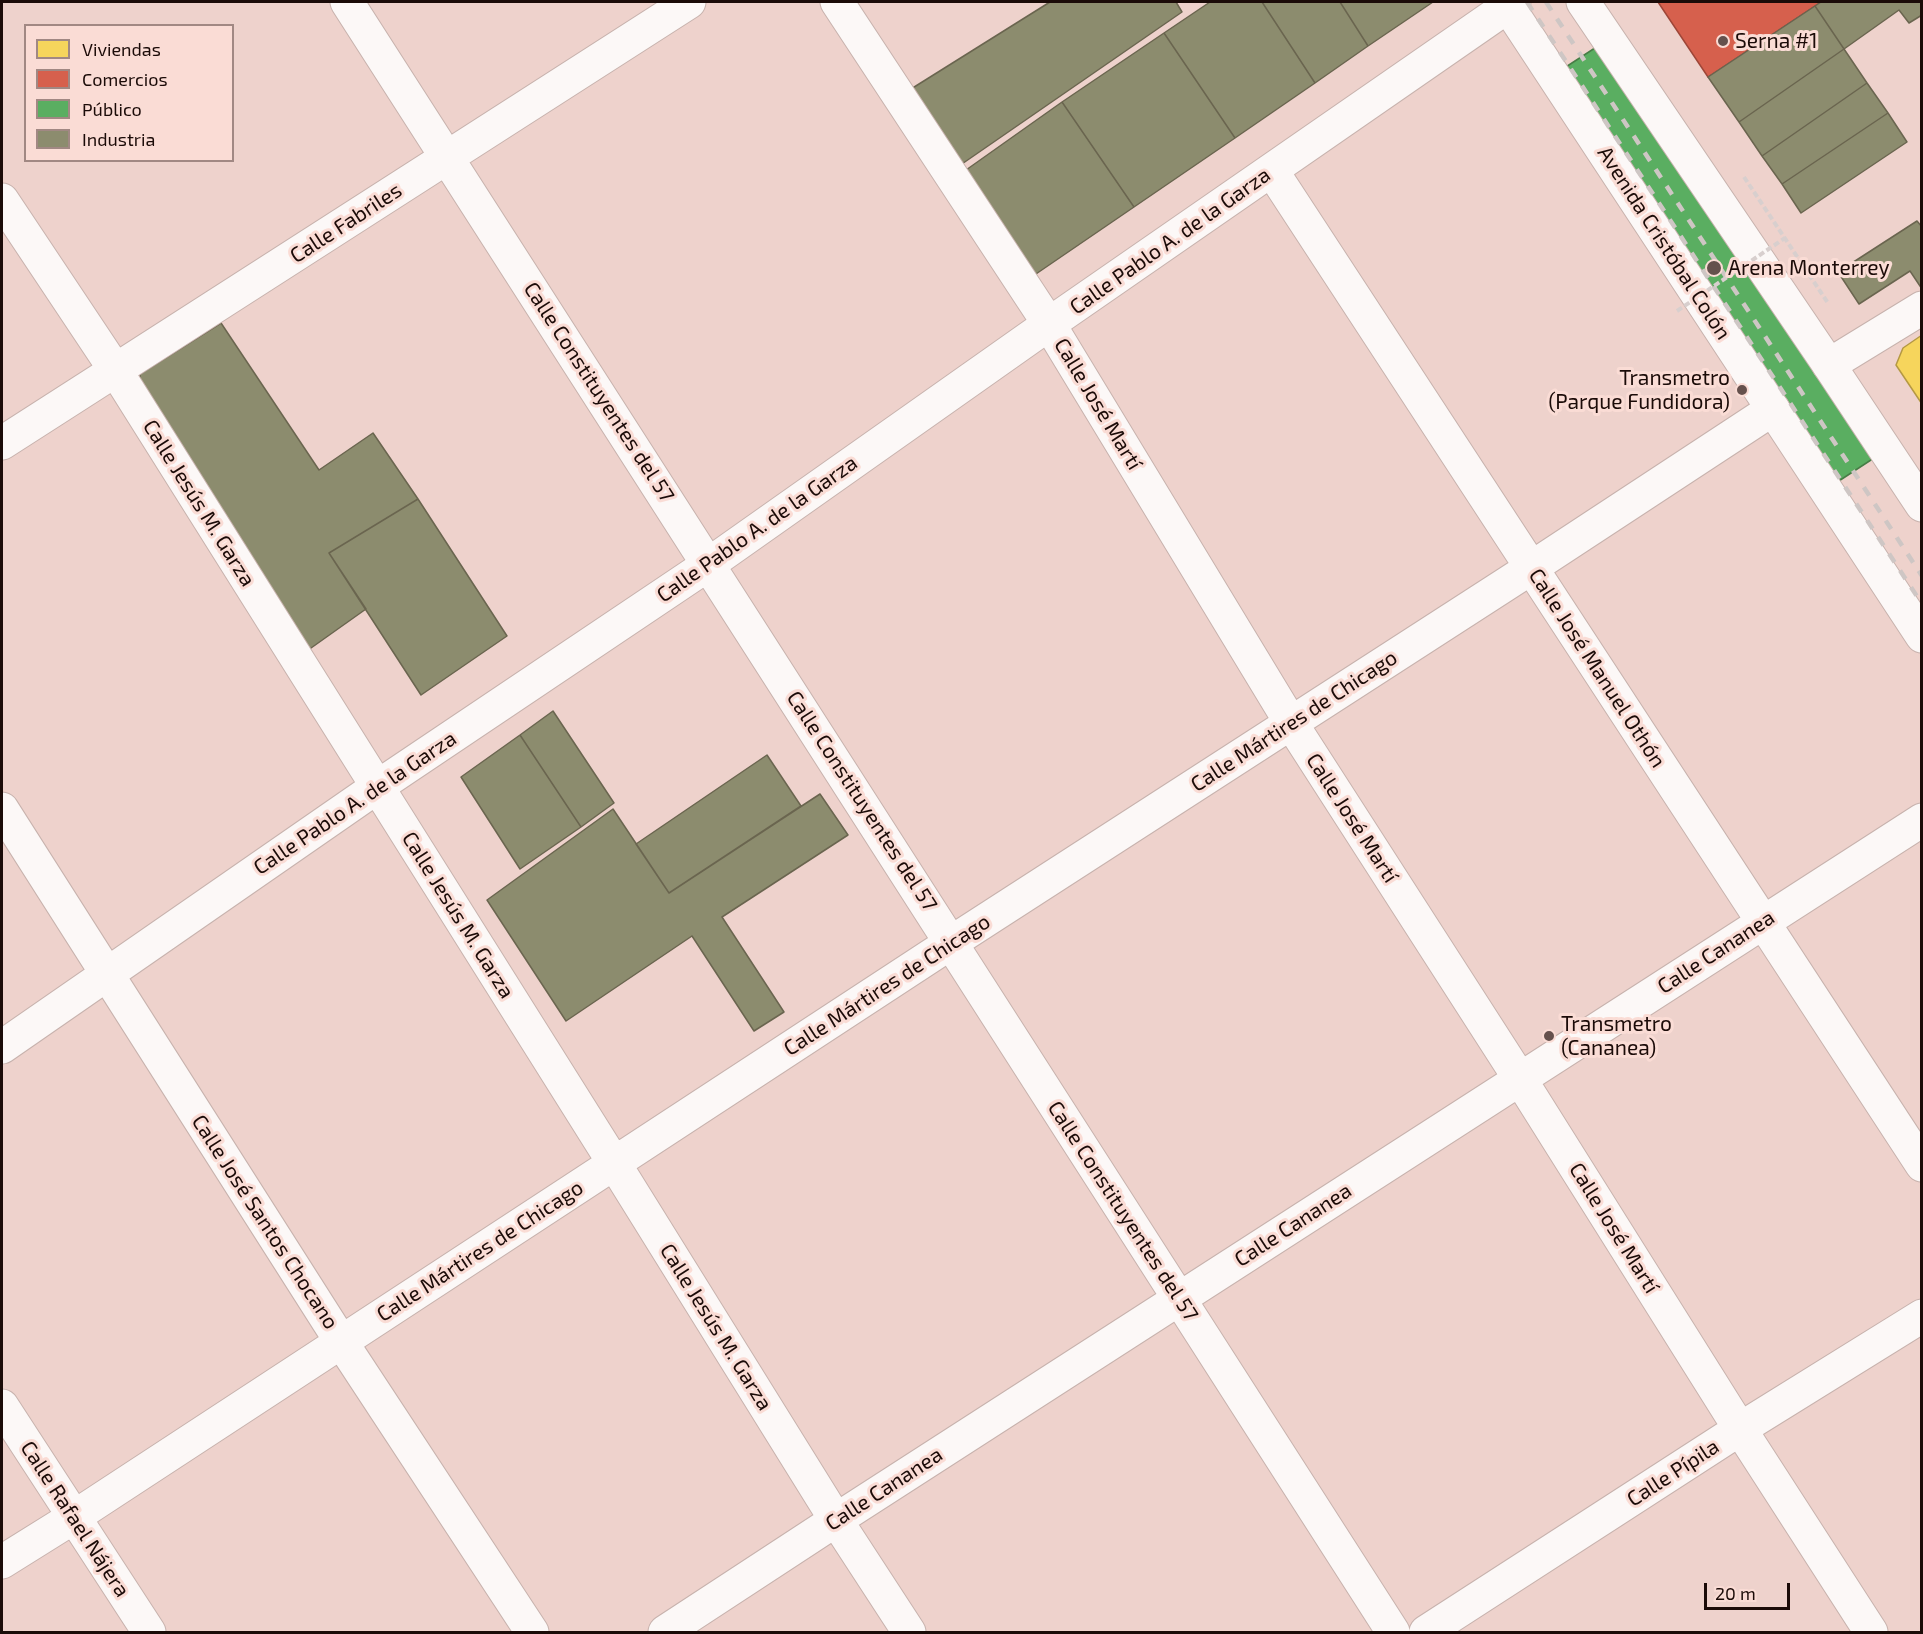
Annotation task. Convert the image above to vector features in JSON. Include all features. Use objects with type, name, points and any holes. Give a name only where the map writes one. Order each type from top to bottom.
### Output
[{"type":"street","name":"Calle Constituyentes del 57","points":[[347,2],[1393,1632]]},
{"type":"street","name":"Calle Fabriles","points":[[2,443],[689,2]]},
{"type":"street","name":"Calle José Martí","points":[[837,2],[1049,324],[1291,723],[1871,1632]]},
{"type":"street","points":[[1583,2],[1922,505]]},
{"type":"street","name":"Calle Pablo A. de la Garza","points":[[2,1047],[377,787],[709,564],[1509,3]]},
{"type":"street","name":"Avenida Cristóbal Colón","points":[[1509,3],[1922,636]]},
{"type":"street","name":"Calle José Manuel Othón","points":[[1272,171],[1922,1165]]},
{"type":"street","name":"Calle Jesús M. Garza","points":[[2,200],[116,371],[836,1520],[909,1632]]},
{"type":"street","points":[[1829,365],[1922,308]]},
{"type":"street","name":"Calle Mártires de Chicago","points":[[2,1562],[1773,409]]},
{"type":"street","name":"Calle José Santos Chocano","points":[[2,809],[105,974],[532,1632]]},
{"type":"street","name":"Calle Cananea","points":[[665,1632],[1922,820]]},
{"type":"street","name":"Calle Pípila","points":[[1426,1632],[1922,1316]]},
{"type":"street","name":"Calle Rafael Nájera","points":[[2,1406],[149,1632]]},
{"type":"path","points":[[1744,177],[1828,303]]},
{"type":"path","points":[[1677,311],[1785,238]]},
{"type":"building: Viviendas","points":[[1922,335],[1922,404],[1896,365],[1903,348]]},
{"type":"building: Comercios","name":"Serna #1","points":[[1658,2],[1821,2],[1708,77]]},
{"type":"building: Público","points":[[1601,44],[1874,458],[1822,492],[1549,78]]},
{"type":"building: Industria","points":[[1050,2],[1176,2],[1182,12],[959,166],[911,89]]},
{"type":"building: Industria","points":[[1210,2],[1262,2],[1315,83],[1235,138],[1164,33]]},
{"type":"building: Industria","points":[[1262,2],[1340,2],[1368,46],[1315,83]]},
{"type":"building: Industria","points":[[1340,2],[1433,2],[1368,46]]},
{"type":"building: Industria","points":[[1821,2],[1922,2],[1922,15],[1909,23],[1899,10],[1844,49],[1815,6]]},
{"type":"building: Industria","points":[[1815,6],[1844,49],[1739,122],[1708,77]]},
{"type":"building: Industria","points":[[1164,33],[1235,138],[1134,207],[1062,102]]},
{"type":"building: Industria","points":[[1844,49],[1867,83],[1762,156],[1739,122]]},
{"type":"building: Industria","points":[[1867,83],[1888,113],[1782,184],[1762,156]]},
{"type":"building: Industria","points":[[1062,102],[1134,207],[1033,276],[966,170]]},
{"type":"building: Industria","points":[[1888,113],[1907,142],[1801,213],[1782,184]]},
{"type":"building: Industria","points":[[1917,221],[1922,227],[1922,289],[1910,271],[1859,304],[1838,272]]},
{"type":"building: Industria","points":[[221,323],[319,470],[373,433],[418,499],[329,553],[366,609],[304,653],[140,399],[140,374]]},
{"type":"building: Industria","points":[[418,499],[507,636],[421,695],[329,553]]},
{"type":"building: Industria","points":[[553,711],[614,803],[581,827],[520,735]]},
{"type":"building: Industria","points":[[520,735],[581,827],[520,869],[461,777]]},
{"type":"building: Industria","points":[[767,755],[801,806],[669,893],[636,844]]},
{"type":"building: Industria","points":[[820,794],[848,835],[722,917],[784,1012],[754,1031],[692,936],[566,1021],[487,900],[613,809],[669,893]]},
{"type":"railway","points":[[1527,2],[1922,604]]},
{"type":"railway","points":[[1546,2],[1922,576]]},
{"type":"place","name":"Serna #1","points":[[1723,41]]},
{"type":"place","name":"Arena Monterrey","points":[[1714,268]]},
{"type":"place","name":"Transmetro (Parque Fundidora)","points":[[1742,390]]},
{"type":"place","name":"Transmetro (Cananea)","points":[[1549,1036]]}]
